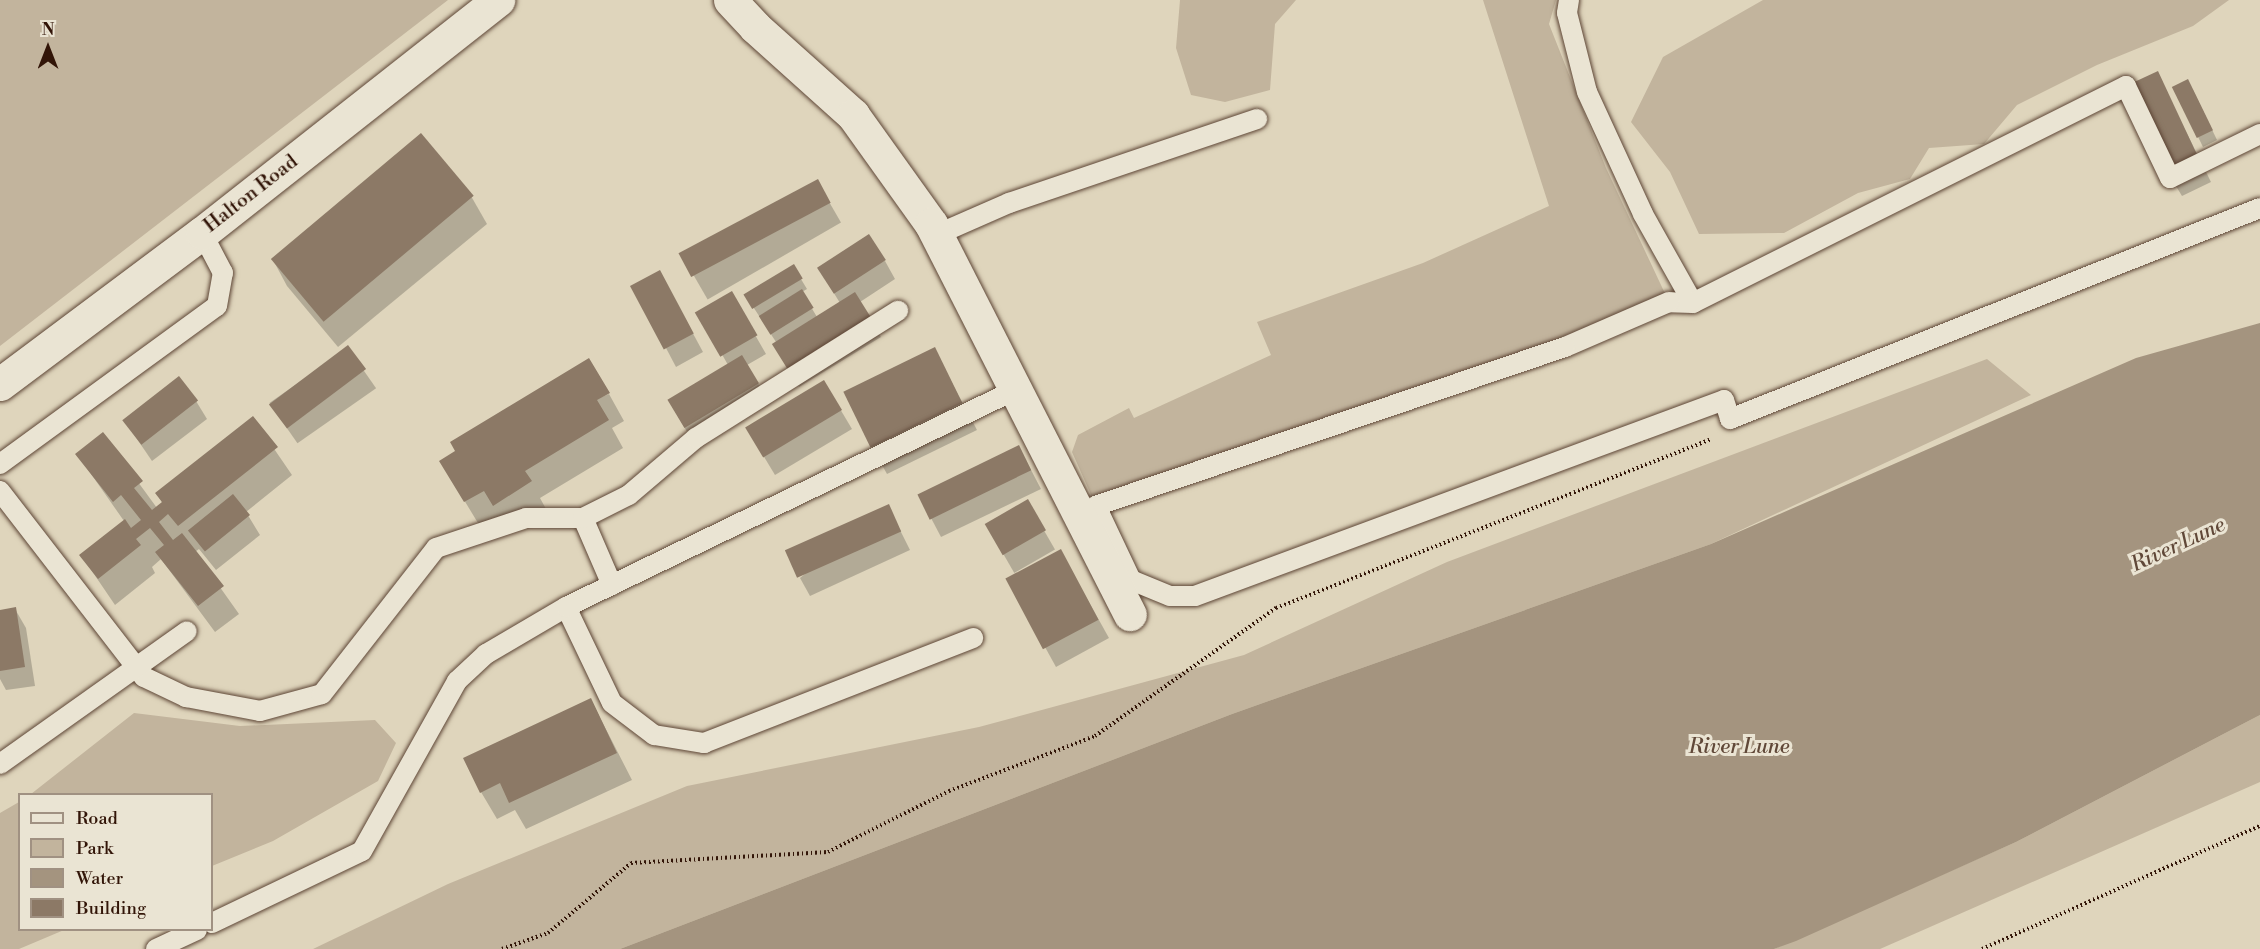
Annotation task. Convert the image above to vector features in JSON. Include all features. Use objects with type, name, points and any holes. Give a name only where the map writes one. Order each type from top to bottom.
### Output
[{"type":"street","name":"Halton Road","points":[[0,384],[202,233],[498,0]]},
{"type":"street","points":[[730,0],[755,27],[853,115],[936,235],[1130,614]]},
{"type":"lane","points":[[1569,0],[1568,13],[1587,92],[1643,214],[1693,303]]},
{"type":"lane","points":[[2260,134],[2170,178],[2126,86],[1693,303],[1668,302],[1565,346],[1096,506],[1131,580],[1170,596],[1195,596],[1724,400],[1730,419],[2260,208]]},
{"type":"lane","points":[[936,235],[1010,202],[1257,119]]},
{"type":"lane","points":[[0,464],[218,306],[223,273],[202,233]]},
{"type":"lane","points":[[0,491],[144,677],[186,697],[260,711],[322,694],[436,548],[526,518],[583,518],[629,495],[696,438],[898,311]]},
{"type":"lane","points":[[213,923],[362,851],[457,681],[486,654],[566,608],[612,585],[1015,390]]},
{"type":"lane","points":[[583,518],[612,585]]},
{"type":"lane","points":[[566,608],[612,704],[654,735],[704,743],[973,638]]},
{"type":"lane","points":[[0,764],[187,631]]},
{"type":"lane","points":[[156,949],[195,931]]},
{"type":"path","points":[[502,949],[548,933],[631,863],[828,852],[949,791],[1095,736],[1276,608],[1719,436]]},
{"type":"path","points":[[1982,949],[2260,826]]},
{"type":"green space","points":[[0,0],[448,0],[0,346]]},
{"type":"green space","points":[[1180,0],[1296,0],[1275,24],[1270,90],[1225,102],[1191,95],[1176,48]]},
{"type":"green space","points":[[1483,0],[1556,0],[1549,24],[1606,168],[1669,302],[1096,506],[1072,452],[1078,435],[1129,408],[1134,418],[1271,355],[1257,322],[1423,263],[1549,206]]},
{"type":"green space","points":[[1763,0],[2229,0],[2193,26],[2097,65],[2017,105],[1984,144],[1929,148],[1910,179],[1858,193],[1784,233],[1699,234],[1670,172],[1631,122],[1663,57]]},
{"type":"green space","points":[[1987,359],[2031,395],[1711,544],[1232,714],[620,949],[313,949],[448,884],[687,786],[979,727],[1244,655],[1447,562]]},
{"type":"green space","points":[[134,713],[240,726],[375,720],[396,743],[378,781],[273,841],[213,866],[213,793],[32,793]]},
{"type":"green space","points":[[2260,715],[2260,782],[1880,949],[1774,949],[2016,842]]},
{"type":"green space","points":[[18,803],[18,931],[62,931],[19,949],[0,949],[0,813]]},
{"type":"water","name":"River Lune","points":[[2260,323],[2260,715],[2016,842],[1796,941],[1774,949],[620,949],[1232,714],[1711,544],[2136,358]]},
{"type":"building","points":[[2158,71],[2201,163],[2169,178],[2126,86]]},
{"type":"building","points":[[2188,79],[2213,130],[2197,138],[2172,87]]},
{"type":"building","points":[[421,133],[474,196],[324,322],[271,259]]},
{"type":"building","points":[[818,179],[831,203],[691,277],[678,253]]},
{"type":"building","points":[[869,234],[886,260],[834,294],[817,268]]},
{"type":"building","points":[[794,264],[803,279],[752,309],[743,294]]},
{"type":"building","points":[[660,270],[694,334],[664,350],[630,286]]},
{"type":"building","points":[[802,289],[814,308],[770,335],[759,316]]},
{"type":"building","points":[[732,291],[758,335],[720,357],[695,312]]},
{"type":"building","points":[[855,292],[871,318],[788,370],[772,344]]},
{"type":"building","points":[[348,345],[366,369],[287,429],[269,405]]},
{"type":"building","points":[[935,347],[962,403],[871,447],[843,392]]},
{"type":"building","points":[[742,355],[759,383],[684,428],[667,400]]},
{"type":"building","points":[[589,358],[610,393],[597,400],[609,420],[525,471],[532,481],[493,506],[484,491],[464,502],[439,461],[455,451],[450,442]]},
{"type":"building","points":[[179,376],[198,400],[141,445],[122,420]]},
{"type":"building","points":[[824,380],[842,410],[763,457],[745,427]]},
{"type":"building","points":[[253,416],[278,447],[178,526],[168,514],[159,522],[173,540],[182,533],[224,586],[198,606],[155,552],[164,545],[150,528],[136,539],[141,545],[98,579],[79,555],[125,519],[131,528],[141,520],[121,495],[113,502],[75,454],[103,432],[143,481],[134,488],[152,510],[162,502],[155,493]]},
{"type":"building","points":[[1019,445],[1031,470],[930,520],[917,495]]},
{"type":"building","points":[[233,494],[250,515],[205,551],[188,531]]},
{"type":"building","points":[[1028,499],[1046,530],[1003,555],[985,524]]},
{"type":"building","points":[[889,504],[901,531],[797,578],[785,550]]},
{"type":"building","points":[[1061,549],[1099,620],[1043,649],[1005,579]]},
{"type":"building","points":[[16,607],[25,667],[0,671],[0,610]]},
{"type":"building","points":[[591,698],[617,753],[509,803],[500,783],[480,793],[463,758]]}]
